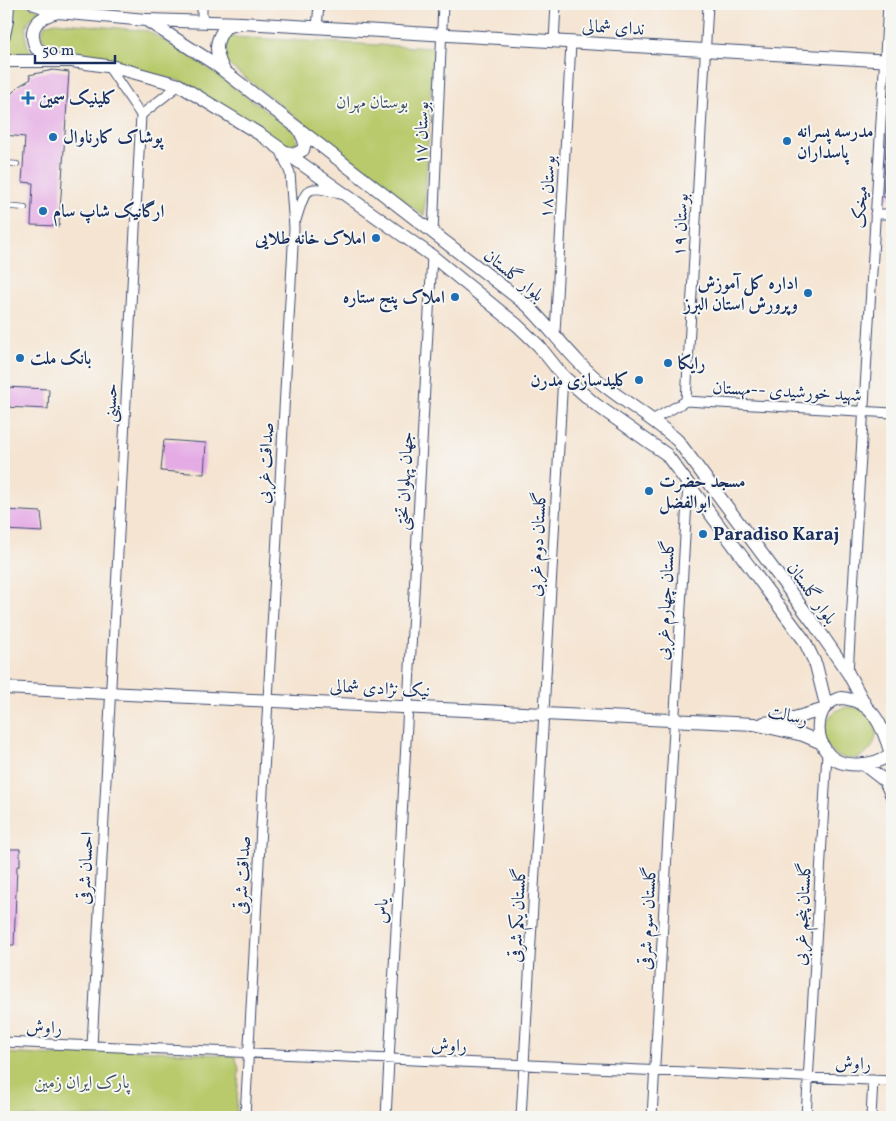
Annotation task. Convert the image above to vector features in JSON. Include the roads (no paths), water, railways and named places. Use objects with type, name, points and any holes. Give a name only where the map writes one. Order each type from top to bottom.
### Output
[{"type":"main road","points":[[4,35],[8,21],[8,4]]},
{"type":"main road","name":"بلوار گلستان","points":[[35,4],[58,12],[78,9],[146,20],[223,70],[528,306],[555,333],[576,360],[605,386],[654,419],[678,441],[698,465],[834,653],[848,673],[867,708]]},
{"type":"main road","points":[[55,61],[36,48],[33,31],[36,21],[44,16],[58,12]]},
{"type":"main road","name":"ندای شمالی","points":[[146,20],[242,23],[888,61]]},
{"type":"main road","name":"ندای شمالی","points":[[223,70],[216,50],[218,37],[226,26],[242,23]]},
{"type":"main road","name":"بلوار گلستان","points":[[4,61],[72,61],[108,66],[179,85],[282,150],[432,256],[517,325],[540,346],[563,376],[595,404],[666,454],[804,640],[816,665],[824,708]]},
{"type":"main road","points":[[282,150],[295,154],[303,150],[305,142],[298,129]]},
{"type":"main road","points":[[816,665],[822,668],[832,664],[834,653]]},
{"type":"main road","name":"نیک نژادی شمالی","points":[[4,688],[754,724]]},
{"type":"main road","points":[[877,718],[884,731],[892,755],[879,761],[863,764],[845,762],[824,748],[819,727],[824,708],[833,700],[849,699],[867,708],[877,718],[892,727]]},
{"type":"main road","name":"رسالت","points":[[754,724],[788,720],[824,708]]},
{"type":"main road","name":"رسالت","points":[[754,724],[803,735],[824,748]]},
{"type":"main road","points":[[863,764],[884,781],[892,796]]},
{"type":"street","points":[[202,4],[202,22]]},
{"type":"street","points":[[317,28],[319,4]]},
{"type":"street","name":"بوستان ۱۷","points":[[433,233],[443,4]]},
{"type":"street","points":[[554,42],[556,4]]},
{"type":"street","name":"بوستان ۱۹","points":[[686,401],[708,4]]},
{"type":"street","name":"میخک","points":[[848,673],[875,214],[888,61],[888,4]]},
{"type":"street","name":"بوستان ۱۸","points":[[555,333],[571,43]]},
{"type":"street","points":[[108,66],[141,115],[179,85]]},
{"type":"street","name":"حسینی","points":[[111,692],[141,115]]},
{"type":"street","name":"صداقت غربی","points":[[268,700],[294,228],[290,173],[282,150]]},
{"type":"street","name":"صداقت غربی","points":[[294,228],[304,193],[308,189],[319,187],[350,198]]},
{"type":"street","points":[[875,214],[892,214]]},
{"type":"street","name":"جهان پهلوان تختی","points":[[408,707],[432,256]]},
{"type":"street","name":"گلستان دوم غربی","points":[[544,714],[563,376]]},
{"type":"street","name":"شهید خورشیدی --مهستان","points":[[654,419],[686,401],[892,413]]},
{"type":"street","name":"گلستان چهارم غربی","points":[[674,720],[688,482]]},
{"type":"street","name":"احسان شرقی","points":[[92,1046],[111,692]]},
{"type":"street","name":"صداقت شرقی","points":[[245,1117],[268,700]]},
{"type":"street","name":"یاس","points":[[386,1117],[408,707]]},
{"type":"street","name":"گلستان یکم شرقی","points":[[521,1117],[544,714]]},
{"type":"street","name":"گلستان سوم شرقی","points":[[652,1117],[674,720]]},
{"type":"street","name":"گلستان پنجم غربی","points":[[806,1117],[824,748]]},
{"type":"street","name":"راوش","points":[[4,1042],[892,1081]]},
{"type":"street","points":[[871,1117],[874,1080]]},
{"type":"lane","points":[[4,164],[17,164]]},
{"type":"lane","points":[[4,206],[25,208]]},
{"type":"place","name":"کلینیک سمین","points":[[28,98]]},
{"type":"place","name":"پوشاک کارناوال","points":[[53,137]]},
{"type":"place","name":"مدرسه پسرانه پاسداران","points":[[787,141]]},
{"type":"place","name":"ارگانیک شاپ سام","points":[[43,211]]},
{"type":"place","name":"املاک خانه طلایی","points":[[376,238]]},
{"type":"place","name":"اداره کل آموزش وپرورش استان البرز","points":[[808,293]]},
{"type":"place","name":"املاک پنج ستاره","points":[[455,297]]},
{"type":"place","name":"بانک ملت","points":[[20,358]]},
{"type":"place","name":"رایکا","points":[[668,363]]},
{"type":"place","name":"کلیدسازی مدرن","points":[[639,380]]},
{"type":"place","name":"مسجد حضرت ابوالفضل","points":[[649,491]]},
{"type":"place","name":"Paradiso Karaj","points":[[703,534]]},
{"type":"park label","name":"بوستان مهران","points":[[372,102]]},
{"type":"park label","name":"پارک ایران زمین","points":[[82,1082]]}]
